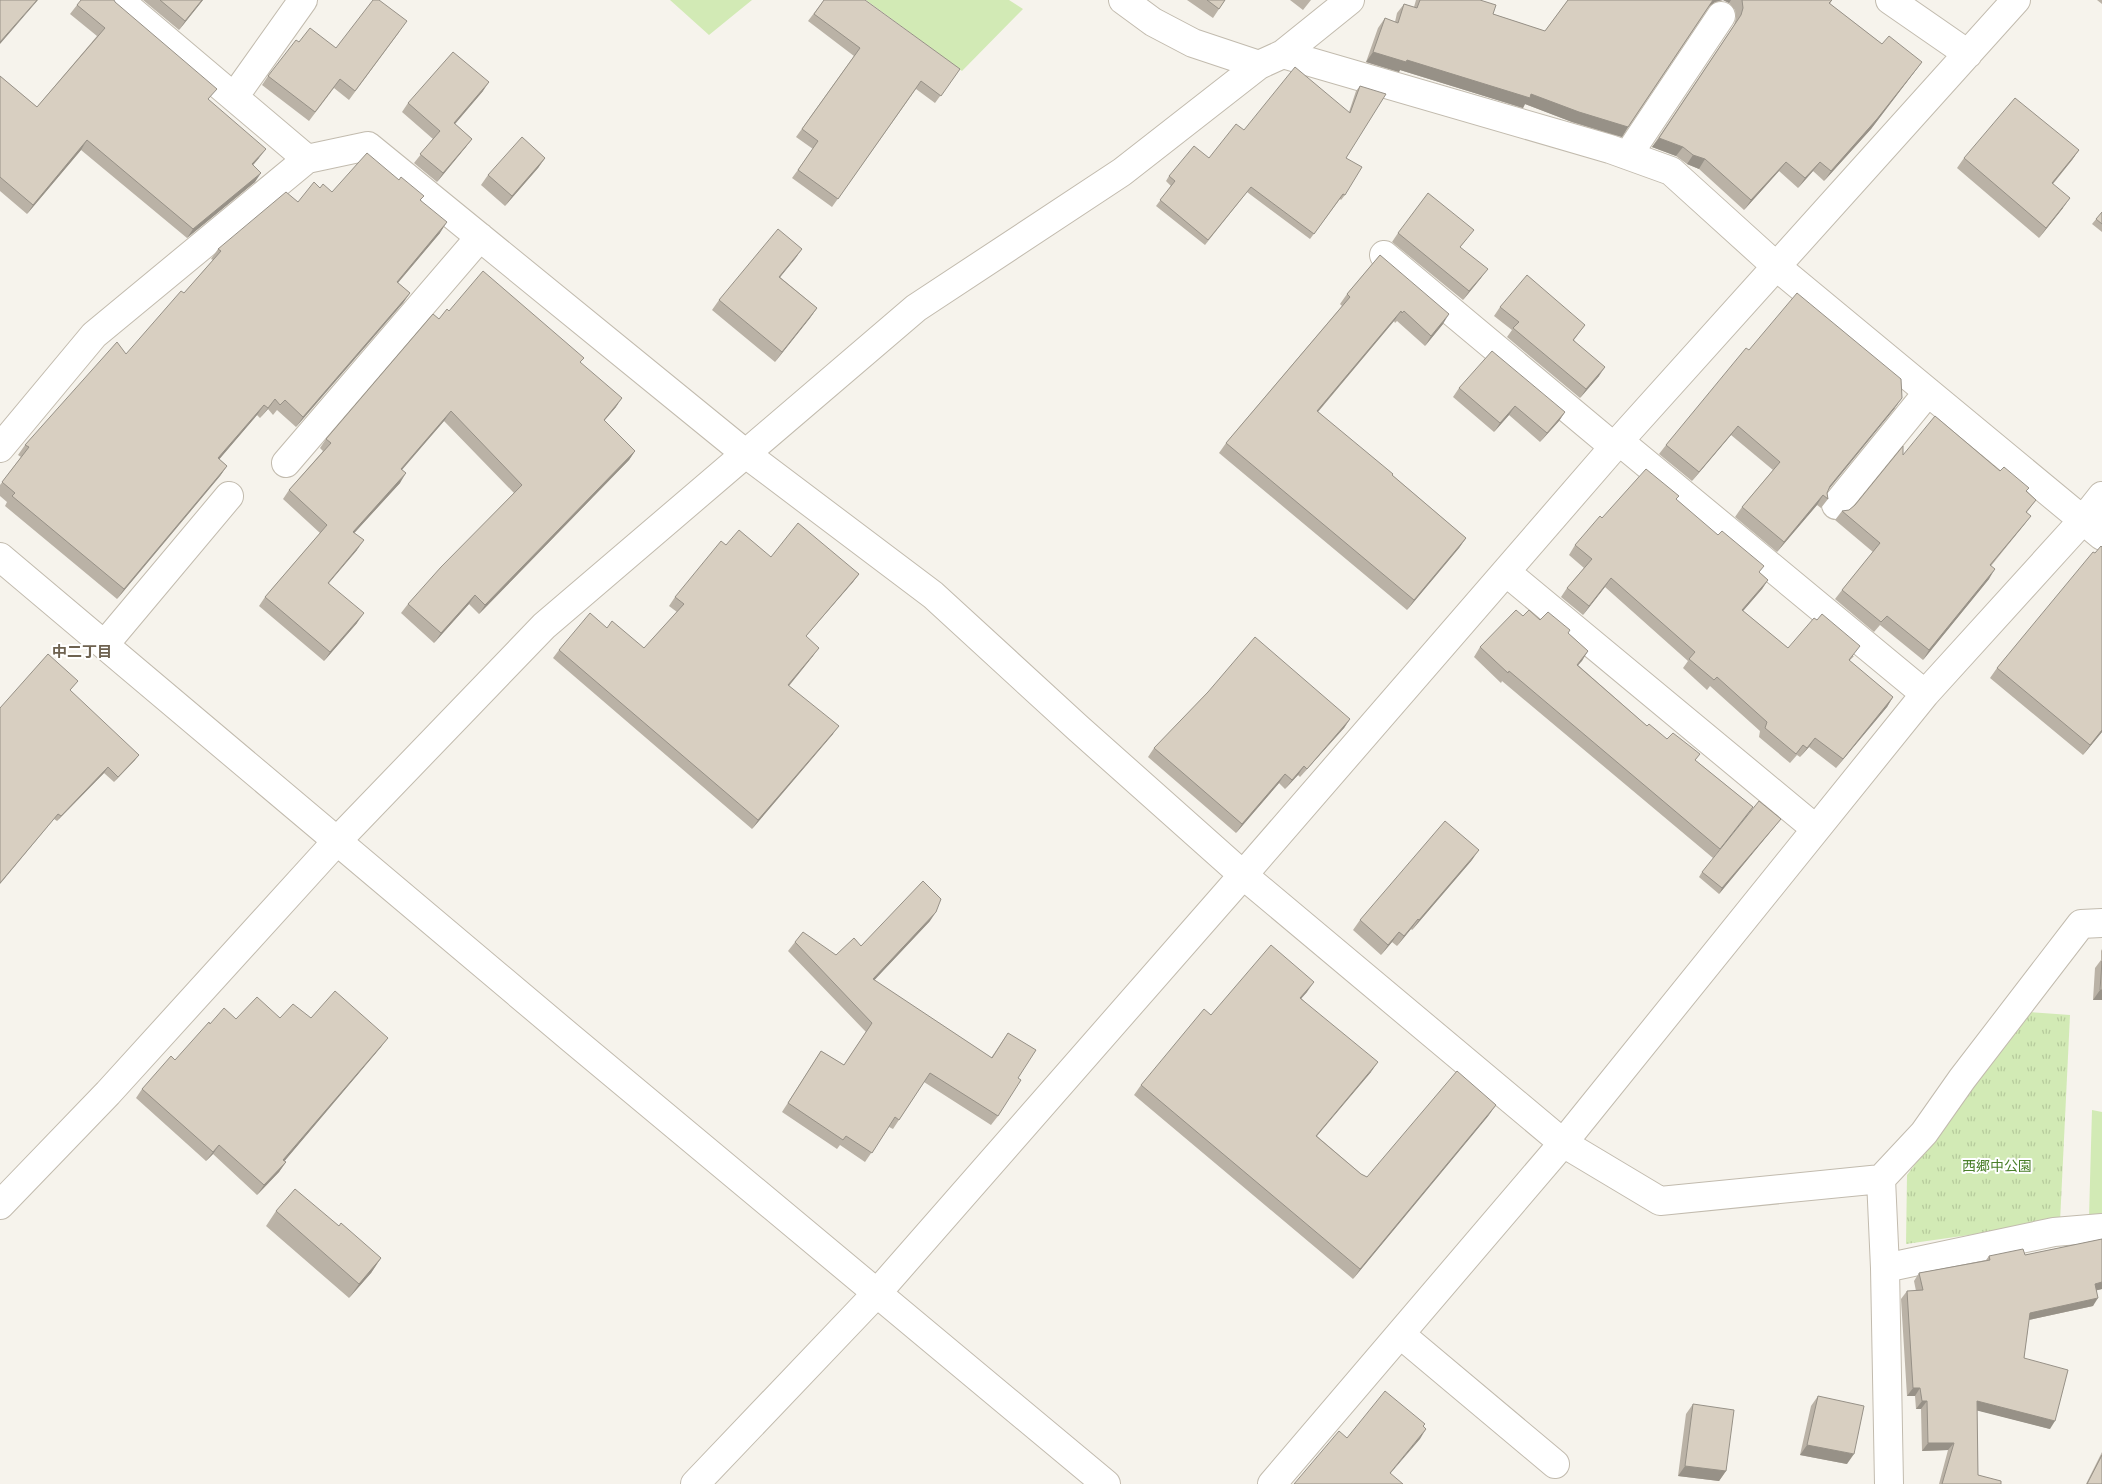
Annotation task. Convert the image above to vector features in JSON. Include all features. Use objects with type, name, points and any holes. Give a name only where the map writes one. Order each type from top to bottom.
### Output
[{"type":"street","points":[[119,0],[307,159]]},
{"type":"street","points":[[234,97],[303,0]]},
{"type":"street","points":[[0,1205],[108,1093],[337,841],[544,626],[916,308],[1122,172],[1350,0]]},
{"type":"street","points":[[1890,0],[1968,54]]},
{"type":"street","points":[[695,1484],[877,1293],[1617,444],[2016,0]]},
{"type":"street","points":[[1140,5],[1153,22],[1193,43],[1271,59],[1628,155],[1671,171],[1777,267],[2092,528]]},
{"type":"street","points":[[1628,155],[1721,16]]},
{"type":"street","points":[[0,448],[94,335],[307,159],[368,146],[746,454],[933,595],[1078,728],[1243,875],[1563,1143],[1660,1201],[1881,1178],[1924,1134],[1962,1079],[2081,924],[2102,923]]},
{"type":"street","points":[[286,463],[480,237]]},
{"type":"street","points":[[1384,255],[1925,694]]},
{"type":"street","points":[[1836,506],[1928,392]]},
{"type":"street","points":[[105,644],[229,496]]},
{"type":"street","points":[[1272,1484],[1563,1143],[1925,694],[2092,528],[2102,496]]},
{"type":"street","points":[[0,557],[1106,1484]]},
{"type":"street","points":[[1506,572],[1816,830]]},
{"type":"street","points":[[1881,1178],[1885,1268],[1889,1484]]},
{"type":"street","points":[[1885,1268],[2054,1232],[2102,1228]]},
{"type":"street","points":[[1400,1334],[1556,1464]]},
{"type":"green space","points":[[670,0],[752,0],[709,35]]},
{"type":"green space","points":[[866,0],[1009,0],[1023,9],[962,71]]},
{"type":"green space","name":"西郷中公園","points":[[2029,1012],[2070,1015],[2060,1222],[1906,1244],[1907,1175]]},
{"type":"green space","points":[[2092,1110],[2102,1112],[2102,1214],[2089,1217]]},
{"type":"building","points":[[0,0],[37,0],[0,42]]},
{"type":"building","points":[[81,0],[114,0],[217,89],[208,99],[266,149],[252,164],[261,173],[193,229],[87,140],[33,205],[0,177],[0,76],[37,107],[105,28],[77,5]]},
{"type":"building","points":[[160,0],[202,0],[185,21]]},
{"type":"building","points":[[373,0],[379,0],[407,21],[355,91],[340,79],[315,112],[268,76],[296,40],[299,42],[310,28],[336,48]]},
{"type":"building","points":[[824,0],[865,0],[960,69],[941,96],[921,81],[838,199],[798,170],[818,141],[802,129],[860,48],[814,14]]},
{"type":"building","points":[[1207,0],[1225,0],[1219,9]]},
{"type":"building","points":[[1420,0],[1480,0],[1496,5],[1493,14],[1545,31],[1568,0],[1713,0],[1628,127],[1579,112],[1531,94],[1530,98],[1407,60],[1406,62],[1373,52],[1385,18],[1398,23],[1404,4],[1417,8]]},
{"type":"building","points":[[1742,0],[1832,0],[1829,3],[1882,44],[1889,36],[1922,62],[1877,119],[1831,171],[1820,162],[1805,178],[1786,162],[1751,200],[1705,159],[1693,155],[1683,147],[1659,138],[1741,15],[1743,8]]},
{"type":"building","points":[[453,52],[489,82],[454,123],[472,139],[443,173],[420,154],[440,131],[408,103]]},
{"type":"building","points":[[1295,67],[1350,113],[1360,86],[1386,94],[1346,158],[1362,167],[1345,195],[1343,194],[1314,234],[1251,187],[1208,240],[1160,200],[1175,181],[1169,176],[1194,146],[1209,158],[1236,124],[1244,130]]},
{"type":"building","points":[[2015,98],[2079,150],[2052,183],[2070,198],[2046,228],[1964,158]]},
{"type":"building","points":[[522,137],[545,158],[512,196],[488,175]]},
{"type":"building","points":[[367,153],[399,180],[401,177],[424,196],[420,200],[447,222],[397,282],[410,293],[303,417],[285,400],[280,405],[275,399],[268,408],[264,405],[218,458],[227,466],[124,589],[12,496],[15,493],[2,482],[29,447],[25,445],[117,342],[126,354],[181,291],[184,293],[221,251],[218,249],[286,192],[298,202],[314,182],[320,188],[323,184],[332,192]]},
{"type":"building","points":[[1428,193],[1474,230],[1460,247],[1488,269],[1469,291],[1398,233]]},
{"type":"building","points":[[2102,212],[2102,224],[2096,219]]},
{"type":"building","points":[[778,229],[802,249],[779,277],[817,308],[782,352],[719,300]]},
{"type":"building","points":[[1380,255],[1449,314],[1431,336],[1404,311],[1402,313],[1401,311],[1317,411],[1466,538],[1414,600],[1226,443],[1350,297],[1347,294]]},
{"type":"building","points":[[483,271],[584,358],[580,362],[622,398],[604,420],[635,451],[485,605],[475,595],[441,633],[408,604],[441,567],[522,485],[451,411],[401,469],[406,473],[353,532],[364,540],[328,583],[364,613],[330,652],[265,597],[327,525],[289,490],[331,443],[326,439],[433,314],[439,319],[447,309],[449,311]]},
{"type":"building","points":[[1527,275],[1585,325],[1573,340],[1605,367],[1586,389],[1513,328],[1519,322],[1500,307]]},
{"type":"building","points":[[1797,293],[1901,379],[1902,398],[1830,486],[1827,493],[1828,499],[1823,495],[1784,542],[1742,507],[1780,462],[1738,426],[1699,472],[1666,445],[1746,348],[1749,350]]},
{"type":"building","points":[[1492,351],[1565,412],[1547,433],[1515,406],[1500,423],[1459,388]]},
{"type":"building","points":[[1935,416],[2000,471],[2004,467],[2029,488],[2026,491],[2036,500],[2026,512],[2031,516],[1990,565],[1995,569],[1929,650],[1887,616],[1881,622],[1842,590],[1880,543],[1842,511],[1849,510],[1855,505],[1903,446],[1903,455]]},
{"type":"building","points":[[1646,469],[1679,496],[1676,499],[1718,535],[1722,531],[1764,566],[1759,572],[1768,580],[1742,610],[1788,648],[1814,618],[1817,620],[1822,614],[1860,646],[1849,660],[1893,697],[1843,759],[1815,738],[1807,748],[1803,745],[1796,754],[1765,728],[1767,722],[1717,677],[1714,680],[1689,659],[1695,652],[1611,578],[1589,606],[1567,588],[1592,559],[1575,545],[1600,516],[1602,518]]},
{"type":"building","points":[[798,523],[859,574],[806,636],[819,648],[788,685],[839,726],[758,820],[559,650],[590,613],[607,628],[612,621],[644,648],[684,604],[675,597],[721,541],[726,545],[739,530],[771,557]]},
{"type":"building","points":[[2101,546],[2102,730],[2090,745],[1997,668],[2093,552],[2095,553]]},
{"type":"building","points":[[1516,610],[1523,616],[1529,610],[1540,620],[1548,612],[1570,630],[1568,633],[1588,651],[1577,665],[1647,726],[1649,724],[1667,739],[1673,733],[1700,754],[1695,760],[1753,807],[1720,849],[1509,671],[1508,673],[1480,647]]},
{"type":"building","points":[[1255,637],[1350,719],[1307,769],[1304,766],[1292,780],[1285,774],[1242,824],[1154,748],[1208,692]]},
{"type":"building","points":[[48,654],[78,681],[70,690],[139,755],[118,777],[108,767],[61,816],[58,814],[0,883],[0,708]]},
{"type":"building","points":[[1759,801],[1781,819],[1722,888],[1702,872]]},
{"type":"building","points":[[1445,821],[1479,850],[1404,936],[1399,932],[1388,945],[1360,920]]},
{"type":"building","points":[[923,881],[941,899],[936,912],[873,979],[992,1058],[1008,1033],[1036,1050],[1018,1078],[1021,1080],[998,1116],[930,1073],[899,1120],[895,1117],[872,1153],[846,1136],[843,1140],[788,1103],[821,1051],[844,1065],[872,1023],[795,942],[803,932],[836,955],[854,938],[861,946]]},
{"type":"building","points":[[1271,945],[1314,982],[1300,998],[1378,1062],[1316,1136],[1361,1174],[1367,1177],[1457,1071],[1496,1105],[1360,1269],[1141,1085],[1204,1009],[1211,1015]]},
{"type":"building","points":[[2102,961],[2102,990],[2100,990]]},
{"type":"building","points":[[335,991],[388,1038],[283,1160],[286,1162],[264,1185],[219,1145],[213,1152],[142,1089],[171,1056],[175,1060],[224,1008],[236,1019],[257,997],[280,1018],[293,1004],[311,1018]]},
{"type":"building","points":[[295,1189],[339,1226],[341,1223],[381,1258],[359,1284],[276,1211]]},
{"type":"building","points":[[2102,1239],[2102,1282],[2095,1284],[2098,1298],[2030,1313],[2024,1358],[2068,1370],[2055,1421],[1977,1401],[1978,1475],[2001,1481],[2001,1484],[1942,1484],[1954,1443],[1928,1443],[1927,1401],[1922,1401],[1920,1388],[1913,1388],[1907,1291],[1923,1290],[1919,1273],[1990,1260],[1989,1256],[2023,1249],[2025,1255]]},
{"type":"building","points":[[1385,1391],[1425,1424],[1423,1426],[1426,1429],[1390,1473],[1403,1484],[1294,1484],[1339,1431],[1347,1438]]},
{"type":"building","points":[[1818,1396],[1864,1406],[1854,1454],[1807,1445]]},
{"type":"building","points":[[1693,1404],[1734,1410],[1726,1471],[1685,1466]]},
{"type":"building","points":[[2102,1455],[2102,1484],[2087,1484]]},
{"type":"district","name":"中二丁目","points":[[82,651]]}]
